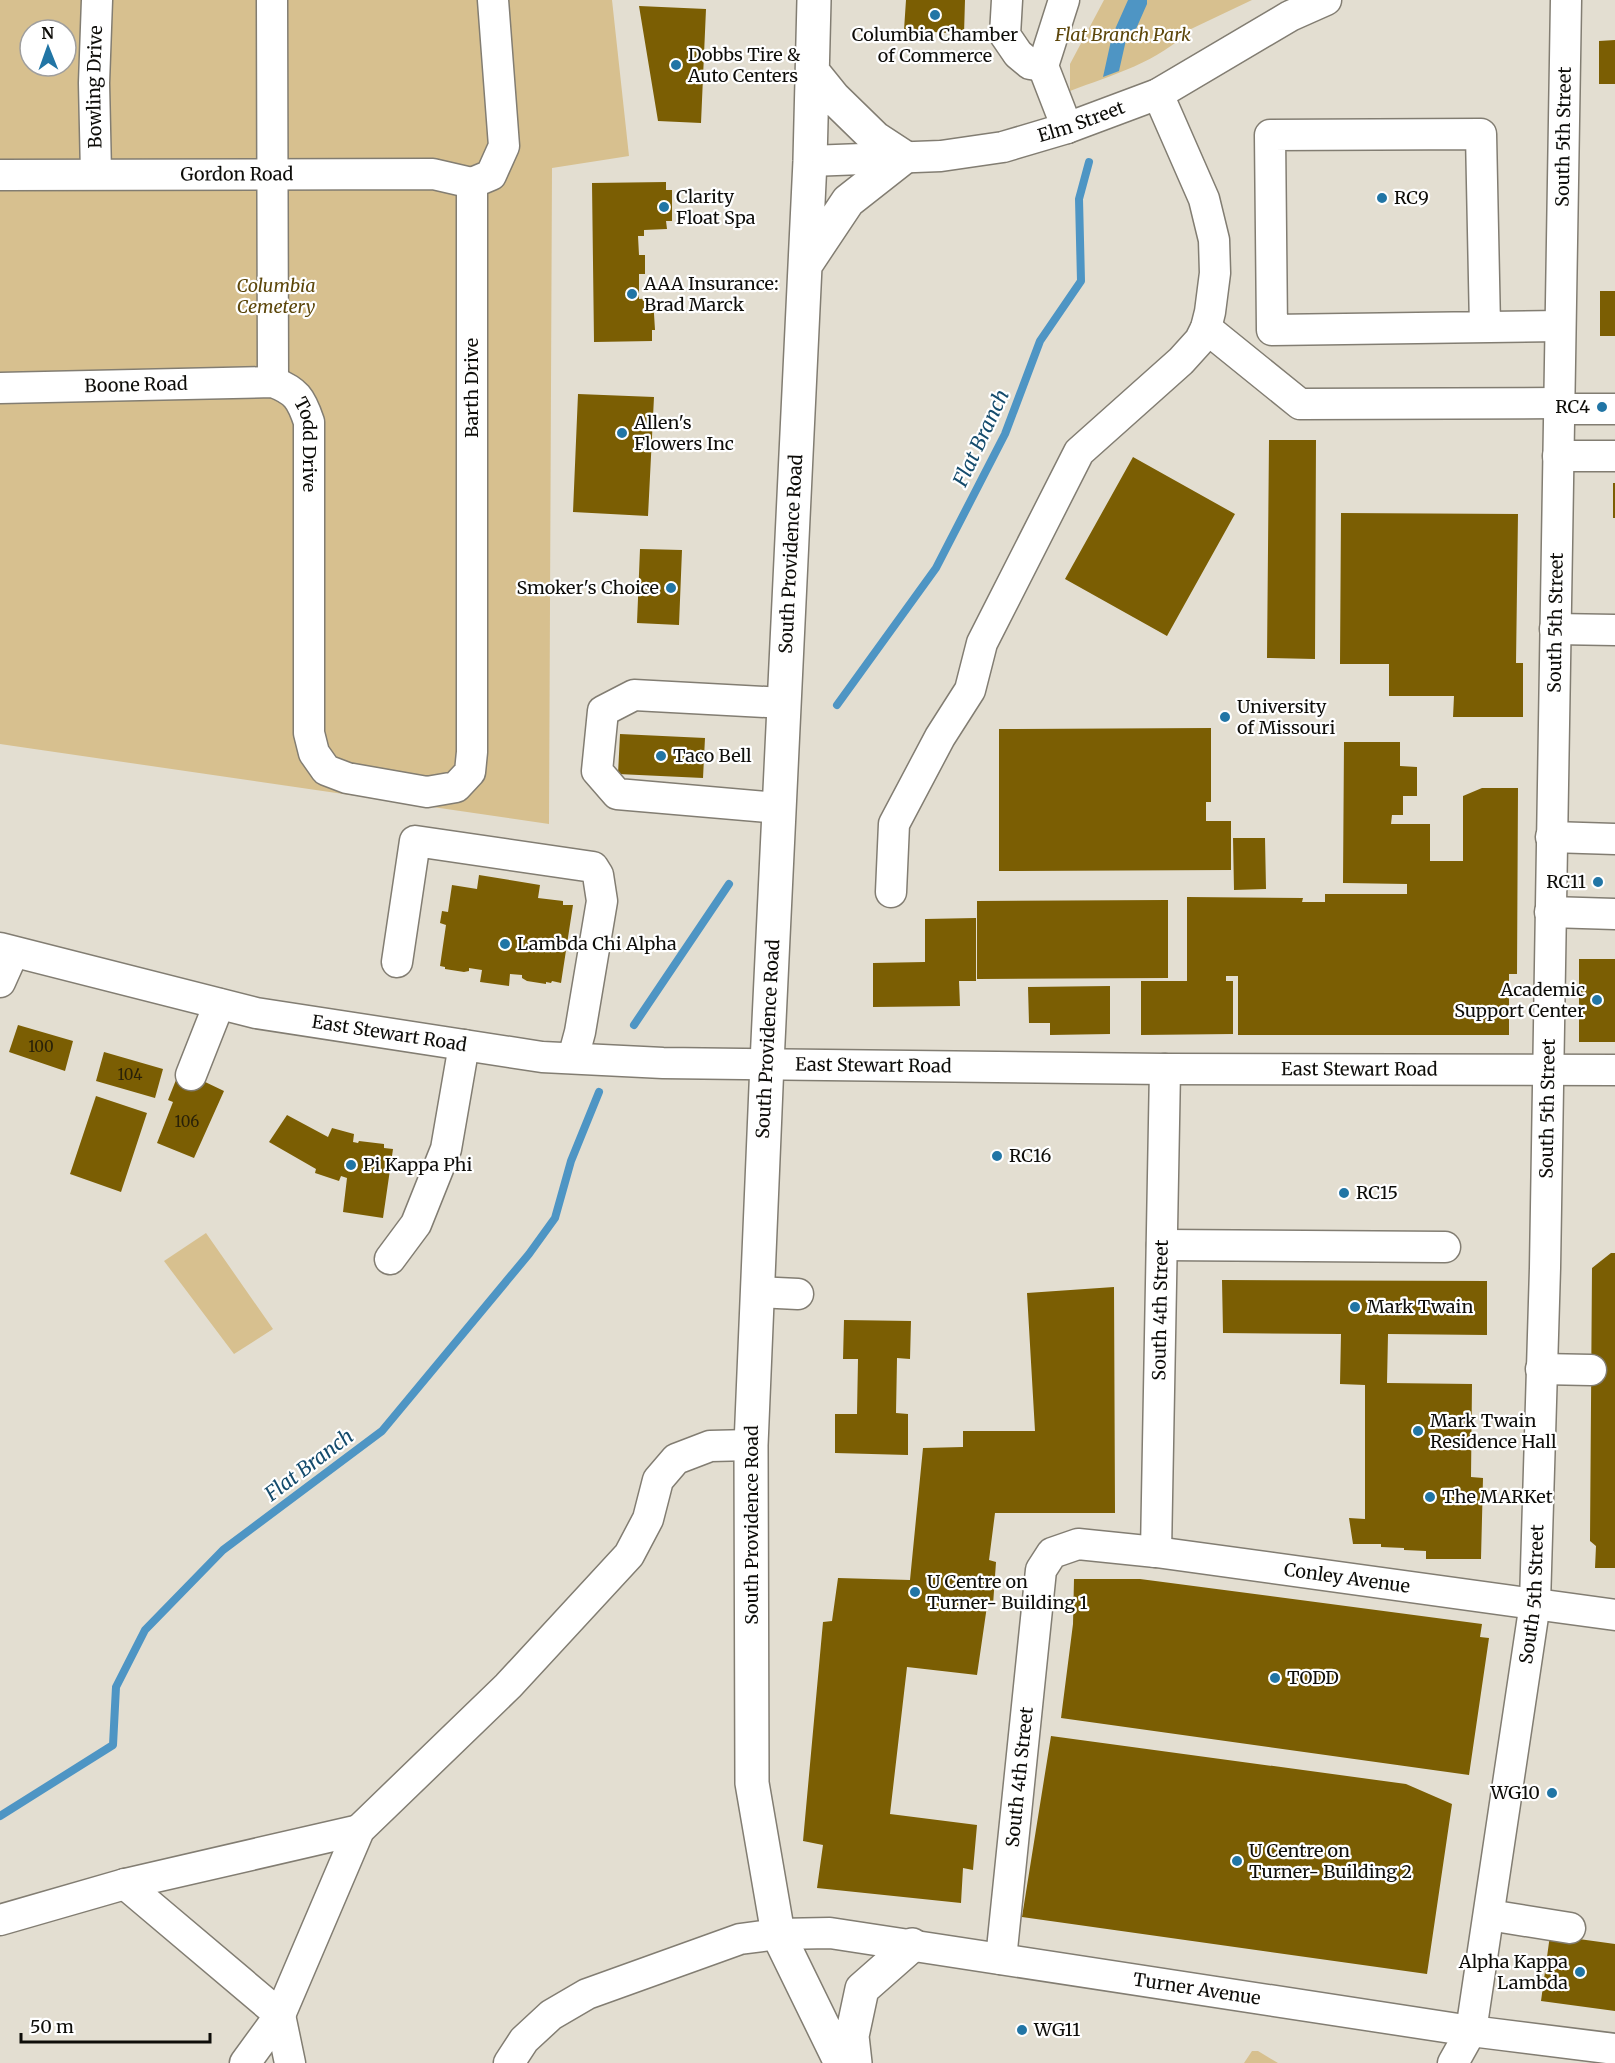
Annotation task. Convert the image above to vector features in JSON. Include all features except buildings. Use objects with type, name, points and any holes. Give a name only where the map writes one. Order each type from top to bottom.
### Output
[{"type":"main road","name":"South Providence Road","points":[[814,0],[810,161],[767,1064],[752,1445],[752,1783],[778,1934],[841,2063]]},
{"type":"main road","points":[[805,266],[848,201],[904,157],[874,138],[834,98],[813,72]]},
{"type":"main road","points":[[855,2063],[852,2036],[862,1989],[912,1945]]},
{"type":"street","name":"Bowling Drive","points":[[96,174],[94,83],[97,0]]},
{"type":"street","name":"Todd Drive","points":[[272,0],[273,382],[290,389],[303,403],[309,422],[309,733],[314,753],[326,770],[347,778],[427,792],[456,787]]},
{"type":"street","points":[[472,183],[491,175],[504,146],[493,0]]},
{"type":"street","points":[[1006,0],[1005,35],[1018,54],[1029,64],[1043,66]]},
{"type":"street","points":[[1064,0],[1043,66],[1067,128]]},
{"type":"street","name":"Elm Street","points":[[810,161],[941,156],[1004,147],[1067,128],[1158,94],[1290,16],[1326,0]]},
{"type":"street","name":"South 5th Street","points":[[1453,2063],[1471,2031],[1535,1603],[1566,0]]},
{"type":"street","points":[[891,892],[894,824],[940,737],[970,690],[982,643],[1079,452],[1181,361],[1200,340],[1206,328],[1215,273],[1214,240],[1204,199],[1158,94]]},
{"type":"street","points":[[1485,327],[1481,134],[1270,135],[1272,330],[1560,326]]},
{"type":"street","name":"Gordon Road","points":[[0,175],[433,174],[472,183]]},
{"type":"street","name":"Barth Drive","points":[[456,787],[470,772],[472,752],[472,183]]},
{"type":"street","points":[[1206,328],[1300,404],[1559,406],[1615,409]]},
{"type":"street","name":"Boone Road","points":[[0,388],[273,382]]},
{"type":"street","points":[[1558,456],[1615,456]]},
{"type":"street","points":[[1555,629],[1615,630]]},
{"type":"street","points":[[779,808],[616,794],[597,771],[603,711],[634,695],[784,703]]},
{"type":"street","points":[[1551,837],[1615,839]]},
{"type":"street","points":[[397,962],[415,841],[593,867],[598,875],[602,901],[573,1058]]},
{"type":"street","points":[[1550,912],[1615,914]]},
{"type":"street","points":[[0,982],[7,950]]},
{"type":"street","name":"East Stewart Road","points":[[7,950],[256,1013],[542,1057],[663,1063],[1165,1069],[1615,1070]]},
{"type":"street","points":[[191,1075],[219,1004]]},
{"type":"street","points":[[390,1259],[416,1224],[447,1149],[464,1045]]},
{"type":"street","name":"South 4th Street","points":[[1156,1552],[1165,1069]]},
{"type":"street","points":[[1162,1245],[1446,1247]]},
{"type":"street","points":[[758,1292],[798,1294]]},
{"type":"street","points":[[1541,1369],[1591,1370]]},
{"type":"street","points":[[245,2063],[280,2014],[359,1830],[508,1686],[629,1554],[648,1519],[658,1480],[676,1460],[710,1446],[752,1445]]},
{"type":"street","name":"South 4th Street","points":[[1001,1959],[1041,1570],[1052,1553],[1078,1544]]},
{"type":"street","name":"Conley Avenue","points":[[1078,1544],[1156,1552],[1615,1615]]},
{"type":"street","points":[[0,1920],[125,1884],[359,1830]]},
{"type":"street","points":[[125,1884],[280,2014],[290,2063]]},
{"type":"street","points":[[1489,1915],[1570,1928]]},
{"type":"street","name":"Turner Avenue","points":[[508,2063],[524,2040],[550,2015],[587,1994],[740,1940],[778,1934],[830,1933],[1471,2031],[1569,2053],[1615,2049]]},
{"type":"green space","name":"Columbia Cemetery","points":[[0,0],[612,0],[629,156],[552,168],[549,824],[0,744]]},
{"type":"green space","name":"Flat Branch Park","points":[[1104,0],[1252,0],[1191,29],[1150,59],[1070,91],[1070,64]]},
{"type":"green space","points":[[206,1233],[273,1329],[234,1354],[164,1261]]},
{"type":"green space","points":[[1252,2051],[1258,2051],[1278,2063],[1244,2063]]},
{"type":"water","points":[[1128,0],[1147,0],[1147,4],[1136,29],[1126,40],[1119,71],[1103,77],[1112,36]]},
{"type":"waterway","name":"Flat Branch","points":[[837,705],[936,568],[1005,434],[1040,341],[1081,281],[1079,199],[1089,162]]},
{"type":"waterway","name":"Flat Branch","points":[[634,1025],[729,884]]},
{"type":"waterway","name":"Flat Branch","points":[[0,1816],[113,1745],[116,1687],[145,1630],[223,1550],[382,1431],[529,1254],[555,1218],[571,1161],[599,1092]]},
{"type":"place","name":"Columbia Chamber of Commerce","points":[[935,15]]},
{"type":"place","name":"Dobbs Tire & Auto Centers","points":[[676,65]]},
{"type":"place","name":"RC9","points":[[1382,198]]},
{"type":"place","name":"Clarity Float Spa","points":[[664,207]]},
{"type":"place","name":"AAA Insurance: Brad Marck","points":[[632,294]]},
{"type":"place","name":"RC4","points":[[1602,407]]},
{"type":"place","name":"Allen's Flowers Inc","points":[[622,433]]},
{"type":"place","name":"Smoker's Choice","points":[[671,588]]},
{"type":"place","name":"University of Missouri","points":[[1225,717]]},
{"type":"place","name":"Taco Bell","points":[[661,756]]},
{"type":"place","name":"RC11","points":[[1598,882]]},
{"type":"place","name":"Lambda Chi Alpha","points":[[505,944]]},
{"type":"place","name":"Academic Support Center","points":[[1597,1000]]},
{"type":"place","name":"RC16","points":[[997,1156]]},
{"type":"place","name":"Pi Kappa Phi","points":[[351,1165]]},
{"type":"place","name":"RC15","points":[[1344,1193]]},
{"type":"place","name":"Mark Twain","points":[[1355,1307]]},
{"type":"place","name":"Mark Twain Residence Hall","points":[[1418,1431]]},
{"type":"place","name":"The MARKet","points":[[1430,1497]]},
{"type":"place","name":"U Centre on Turner- Building 1","points":[[915,1592]]},
{"type":"place","name":"TODD","points":[[1275,1678]]},
{"type":"place","name":"WG10","points":[[1552,1793]]},
{"type":"place","name":"U Centre on Turner- Building 2","points":[[1237,1861]]},
{"type":"place","name":"Alpha Kappa Lambda","points":[[1580,1972]]},
{"type":"place","name":"WG11","points":[[1022,2030]]}]
